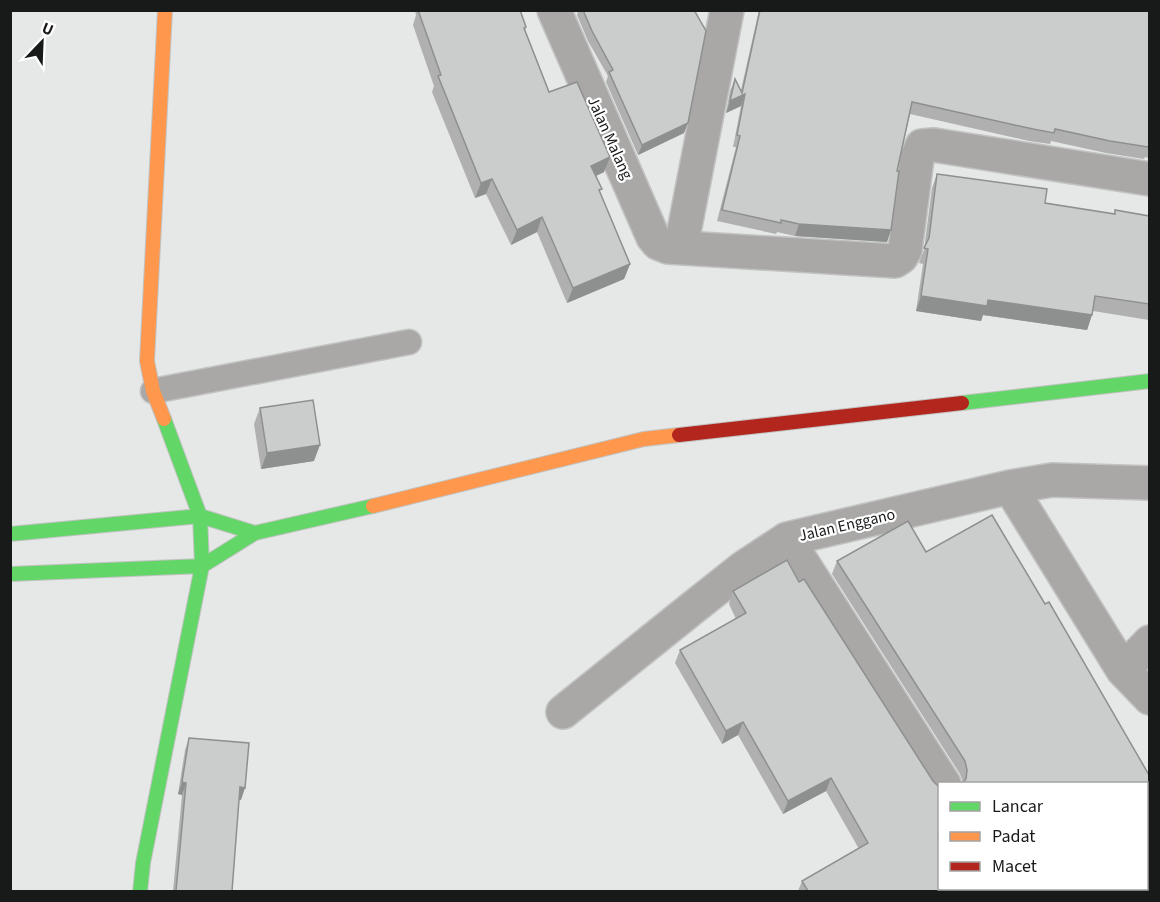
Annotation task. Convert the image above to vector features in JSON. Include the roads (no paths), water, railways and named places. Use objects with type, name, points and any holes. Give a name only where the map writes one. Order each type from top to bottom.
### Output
[{"type":"street","points":[[140,891],[143,863],[202,566],[200,516],[153,391],[147,361],[165,10]]},
{"type":"street","name":"Jalan Malang","points":[[554,10],[653,237],[658,243],[668,247],[895,261],[901,257],[904,250],[917,158],[922,146],[934,145],[1149,179]]},
{"type":"street","points":[[681,247],[727,10]]},
{"type":"street","points":[[10,574],[202,566],[255,533],[644,439],[1149,381]]},
{"type":"street","name":"Jalan Enggano","points":[[564,712],[690,609],[743,568],[787,539],[1010,487],[1052,480],[1149,483]]},
{"type":"street","points":[[1010,487],[1123,670],[1149,698]]},
{"type":"street","points":[[10,534],[200,516],[255,533]]},
{"type":"street","points":[[787,539],[943,782]]},
{"type":"street","points":[[1123,670],[1149,642]]},
{"type":"lane","points":[[153,391],[410,342]]}]
